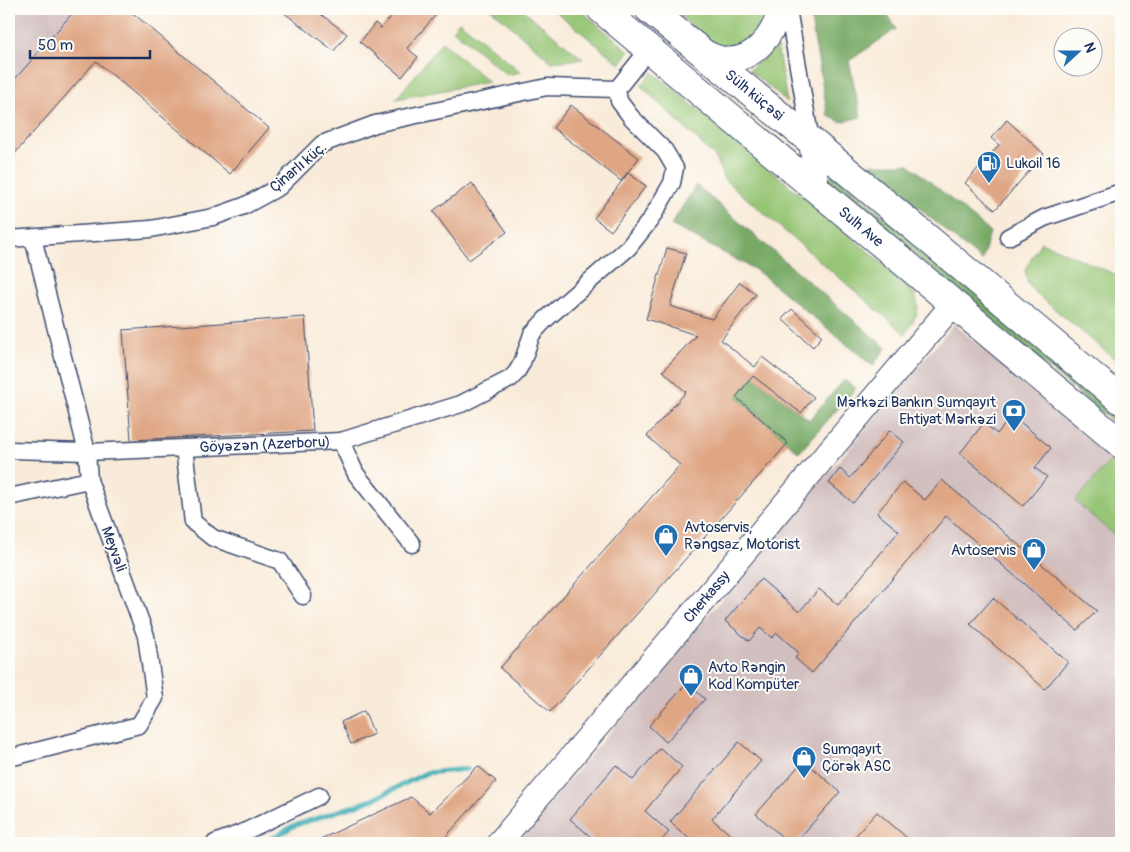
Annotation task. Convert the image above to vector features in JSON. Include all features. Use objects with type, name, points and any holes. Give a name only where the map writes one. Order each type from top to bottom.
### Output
[{"type":"highway","name":"Sulh Ave","points":[[602,9],[1121,444]]},
{"type":"highway","points":[[649,9],[699,50]]},
{"type":"highway","name":"Sülh küçəsi","points":[[699,50],[811,141]]},
{"type":"highway","points":[[811,141],[1121,400]]},
{"type":"street","points":[[699,50],[724,59],[736,58],[747,54],[758,47],[769,35],[780,9]]},
{"type":"street","points":[[788,9],[811,141],[817,188]]},
{"type":"street","points":[[341,441],[461,404],[510,379],[522,363],[532,334],[546,319],[628,248],[651,220],[672,183],[675,168],[665,151],[631,117],[619,101],[617,89],[649,49]]},
{"type":"street","name":"Çinarlı küç.","points":[[9,240],[151,229],[213,217],[244,206],[279,187],[322,144],[375,124],[547,87],[617,89]]},
{"type":"street","points":[[1008,238],[1044,218],[1121,192]]},
{"type":"street","name":"Meyvəli","points":[[9,758],[139,724],[156,698],[146,636],[89,480],[87,452],[33,238]]},
{"type":"street","name":"Cherkassy","points":[[499,843],[954,303]]},
{"type":"street","name":"Göyəzən (Azerboru)","points":[[9,450],[87,452],[341,441],[356,474],[412,544]]},
{"type":"street","name":"Göyəzən (Azerboru)","points":[[184,448],[193,522],[213,538],[280,561],[303,596]]},
{"type":"street","points":[[9,497],[89,480]]},
{"type":"street","points":[[215,843],[244,832],[319,796]]},
{"type":"shaded area","points":[[9,9],[128,9],[135,14],[9,160]]},
{"type":"shaded area","points":[[954,324],[1121,465],[1121,841],[1119,843],[516,843]]},
{"type":"green space","points":[[491,9],[522,9],[583,59],[552,62]]},
{"type":"green space","points":[[553,9],[579,9],[629,51],[620,64]]},
{"type":"green space","points":[[672,9],[766,9],[763,22],[756,32],[739,45],[729,48],[722,47],[707,38]]},
{"type":"green space","points":[[809,9],[885,9],[896,29],[849,61],[861,117],[841,122],[828,116]]},
{"type":"green space","points":[[459,21],[521,72],[507,75],[453,30]]},
{"type":"green space","points":[[442,42],[489,82],[396,99]]},
{"type":"green space","points":[[777,47],[787,102],[749,70]]},
{"type":"green space","points":[[653,72],[911,287],[918,306],[916,316],[905,334],[724,179],[715,157],[641,86]]},
{"type":"green space","points":[[866,164],[909,164],[990,232],[982,261]]},
{"type":"green space","points":[[833,173],[1121,415],[1121,429],[826,181]]},
{"type":"green space","points":[[696,185],[886,348],[873,366],[756,270],[671,225]]},
{"type":"green space","points":[[1041,242],[1121,277],[1121,364],[1034,292],[1028,284],[1025,270]]},
{"type":"green space","points":[[683,349],[753,376],[809,420],[844,380],[856,388],[799,453]]},
{"type":"green space","points":[[1113,458],[1121,465],[1121,541],[1075,501]]},
{"type":"building","points":[[76,9],[128,9],[269,128],[230,174],[96,61],[9,160],[9,86]]},
{"type":"building","points":[[279,9],[314,9],[347,34],[334,51]]},
{"type":"building","points":[[398,9],[441,9],[407,48],[418,57],[402,77],[360,42],[375,23],[381,28]]},
{"type":"building","points":[[571,105],[639,158],[621,181],[553,128]]},
{"type":"building","points":[[1007,120],[1044,154],[995,210],[965,183],[999,145],[991,138]]},
{"type":"building","points":[[628,173],[646,186],[611,231],[594,218]]},
{"type":"building","points":[[472,183],[507,232],[469,260],[433,211]]},
{"type":"building","points":[[667,248],[686,253],[670,306],[712,319],[740,282],[756,294],[721,340],[755,367],[762,357],[814,397],[801,413],[753,376],[736,397],[788,443],[550,712],[500,668],[680,465],[647,436],[686,392],[663,371],[696,335],[646,319]]},
{"type":"building","points":[[792,309],[822,336],[813,347],[782,319]]},
{"type":"building","points":[[305,317],[313,431],[131,440],[123,330]]},
{"type":"building","points":[[1012,415],[1051,448],[1035,468],[1047,477],[1023,506],[960,453],[984,423],[997,434]]},
{"type":"building","points":[[890,430],[904,442],[853,503],[829,483],[840,469],[850,478]]},
{"type":"building","points":[[942,480],[1097,611],[1077,630],[946,516],[812,673],[795,658],[799,653],[777,633],[772,638],[760,628],[749,641],[725,621],[761,579],[799,612],[819,589],[838,605],[899,531],[877,513],[903,482],[925,500]]},
{"type":"building","points":[[993,598],[1068,662],[1045,689],[970,624]]},
{"type":"building","points":[[687,683],[705,699],[666,742],[649,726]]},
{"type":"building","points":[[364,711],[374,734],[351,744],[341,722]]},
{"type":"building","points":[[739,742],[761,761],[712,819],[740,843],[694,843],[670,822]]},
{"type":"building","points":[[660,748],[682,767],[645,811],[669,832],[659,843],[598,843],[570,819],[616,765],[633,780]]},
{"type":"building","points":[[804,760],[840,792],[795,843],[789,843],[756,814]]},
{"type":"building","points":[[478,766],[496,781],[440,843],[312,843],[411,797],[430,813]]},
{"type":"building","points":[[877,812],[913,843],[849,843]]},
{"type":"waterway","points":[[265,843],[293,826],[372,800],[426,773],[467,769]]},
{"type":"place","name":"Lukoil 16","points":[[989,184]]},
{"type":"place","name":"Mərkəzi Bankın Sumqayıt Ehtiyat Mərkəzi","points":[[1014,432]]},
{"type":"place","name":"Avtoservis, Rəngsaz, Motorist","points":[[666,557]]},
{"type":"place","name":"Avtoservis","points":[[1034,571]]},
{"type":"place","name":"Avto Rəngin Kod Kompüter","points":[[691,697]]},
{"type":"place","name":"Sumqayıt Çörək ASC","points":[[804,779]]}]
